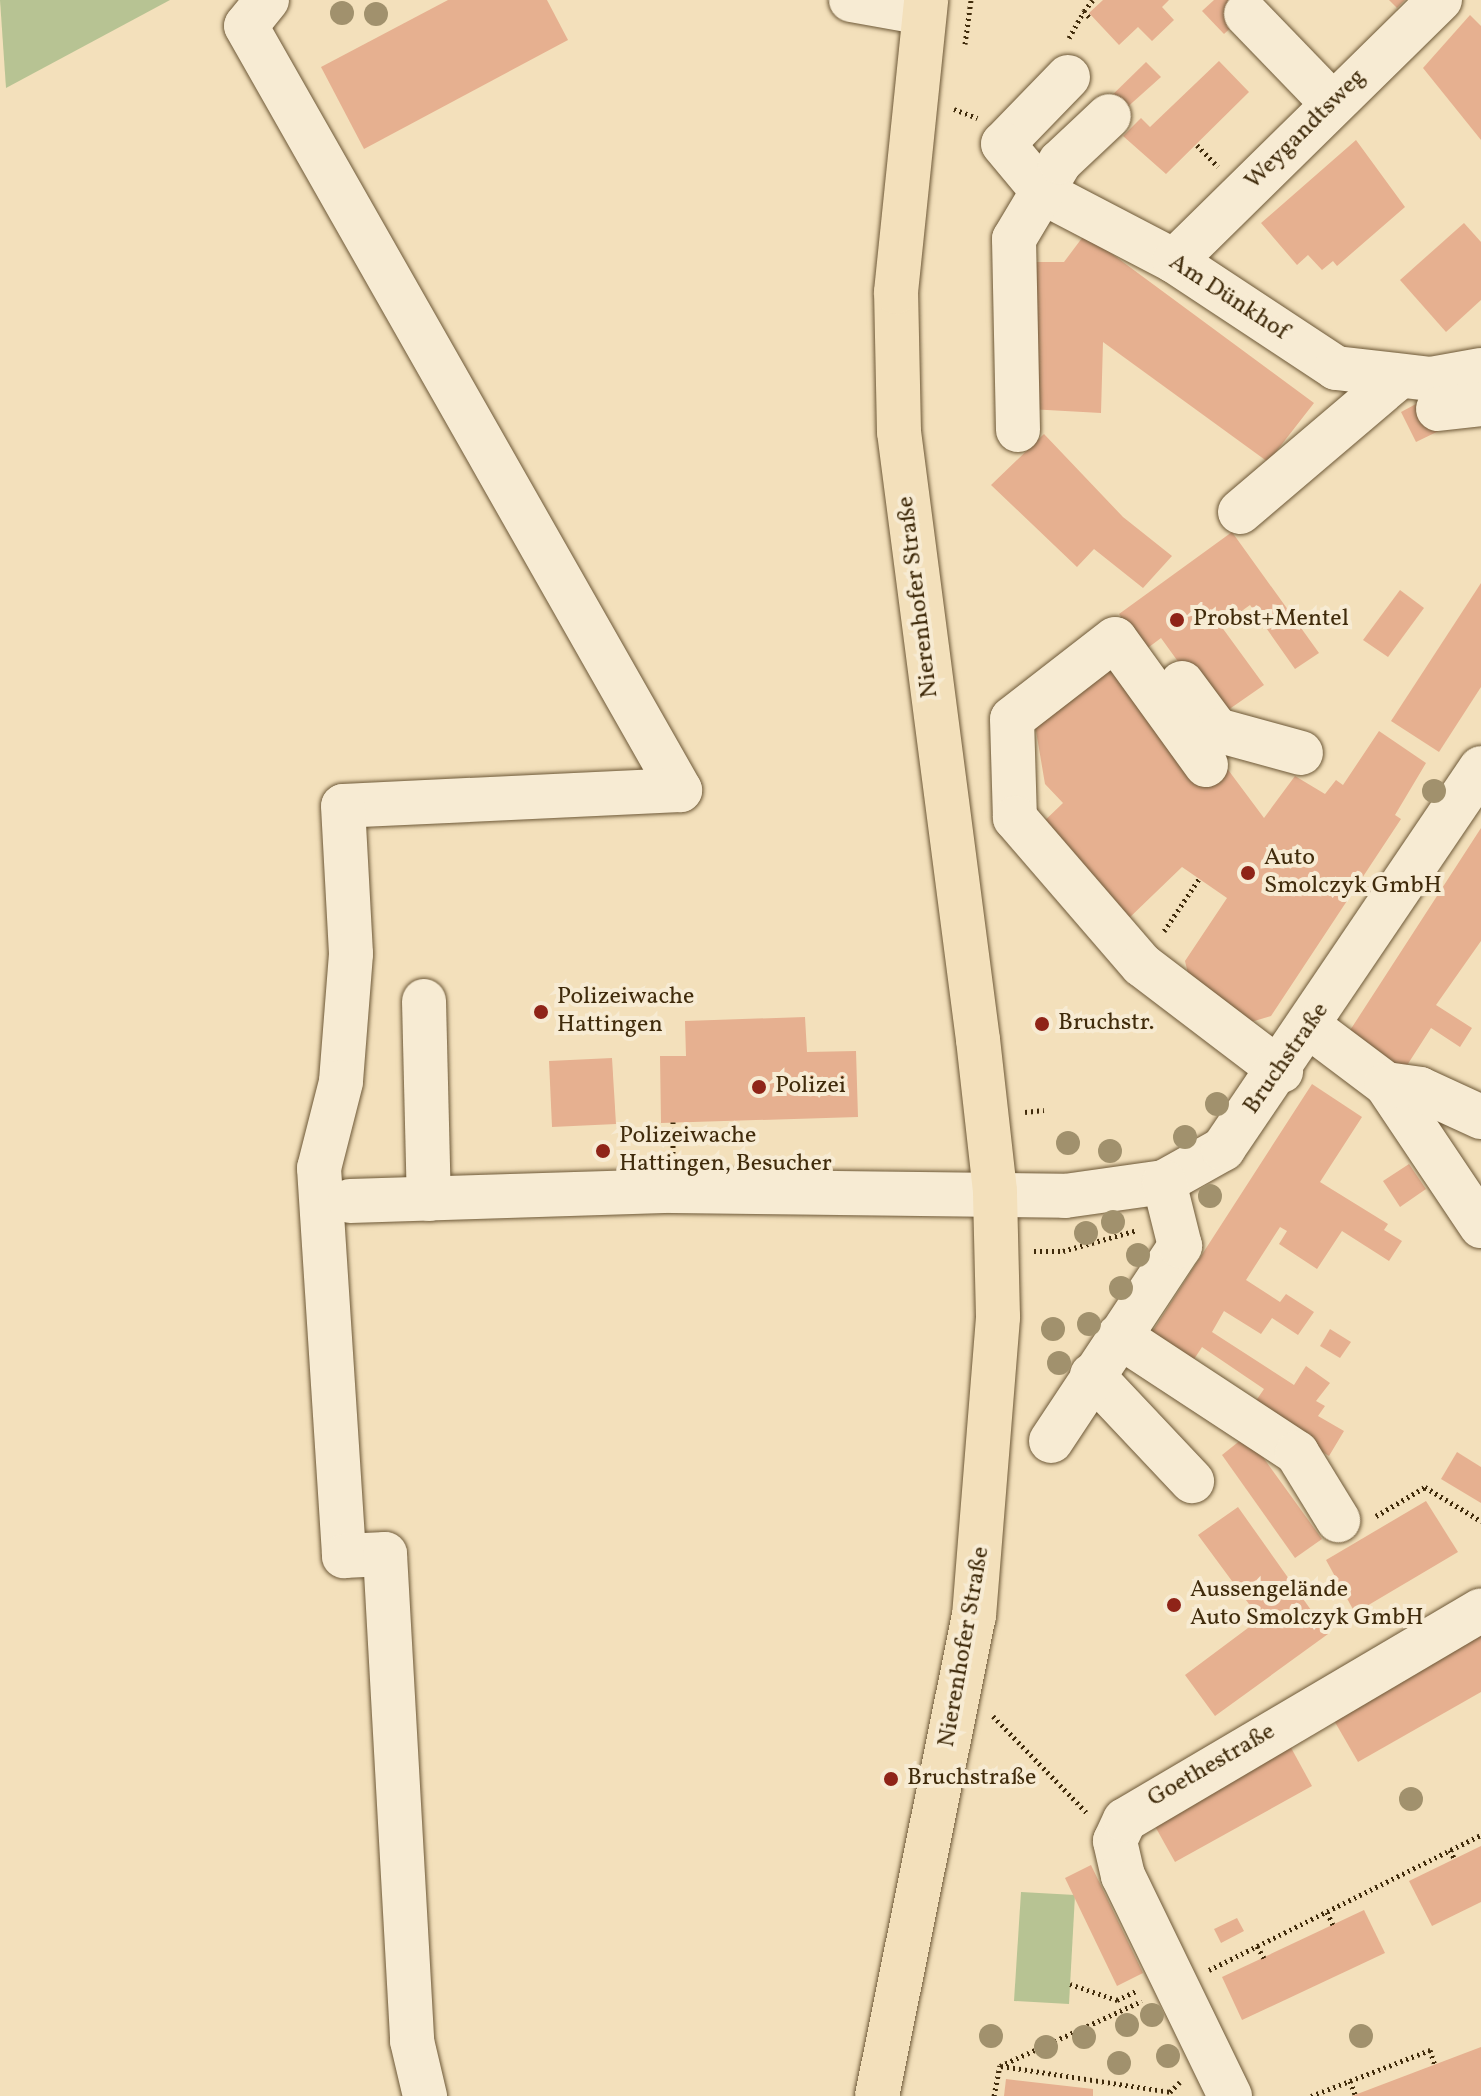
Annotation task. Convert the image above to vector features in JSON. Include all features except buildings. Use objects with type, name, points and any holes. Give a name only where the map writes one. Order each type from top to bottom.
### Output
[{"type":"main road","name":"Nierenhofer Straße","points":[[877,2096],[974,1616],[993,1442],[997,1250],[995,1191],[899,432],[896,292],[925,6]]},
{"type":"street","points":[[267,0],[246,26],[680,790],[343,806],[351,954],[341,1082],[319,1168],[344,1556],[385,1554],[412,2041],[425,2096]]},
{"type":"street","points":[[851,0],[925,6]]},
{"type":"street","name":"Weygandtsweg","points":[[1174,261],[1440,0]]},
{"type":"street","points":[[1246,14],[1333,104]]},
{"type":"street","name":"Am Dünkhof","points":[[1068,77],[1003,144],[1044,193],[1174,261],[1336,368],[1396,379],[1481,370]]},
{"type":"street","points":[[1018,430],[1014,239],[1060,162],[1109,116]]},
{"type":"street","points":[[1240,512],[1396,379]]},
{"type":"street","points":[[1438,409],[1481,404]]},
{"type":"street","points":[[1206,765],[1115,639],[1012,719],[1015,818],[1142,965],[1281,1071]]},
{"type":"street","points":[[1178,678],[1217,730],[1301,753]]},
{"type":"street","name":"Bruchstraße","points":[[995,1191],[1169,1200],[1223,1149],[1281,1071],[1481,768]]},
{"type":"street","points":[[424,1001],[429,1199]]},
{"type":"street","points":[[1310,1027],[1386,1084],[1481,1226]]},
{"type":"street","points":[[1386,1084],[1420,1089],[1481,1117]]},
{"type":"street","points":[[350,1201],[995,1191]]},
{"type":"street","points":[[1051,1441],[1180,1246],[1169,1200]]},
{"type":"street","points":[[1119,1336],[1297,1453],[1338,1520]]},
{"type":"street","points":[[1092,1375],[1192,1481]]},
{"type":"street","name":"Goethestraße","points":[[1115,1841],[1141,1806],[1481,1610]]},
{"type":"street","points":[[1115,1841],[1123,1876],[1230,2096]]},
{"type":"path","points":[[1089,17],[1084,11],[1093,0]]},
{"type":"path","points":[[1142,965],[1199,879]]},
{"type":"path","points":[[997,1250],[1063,1251],[1169,1200]]},
{"type":"path","points":[[1338,1520],[1367,1521],[1425,1487],[1481,1521]]},
{"type":"path","points":[[990,1713],[1115,1841]]},
{"type":"path","points":[[1070,1984],[1117,2000],[1174,1980],[1257,1946],[1481,1835]]},
{"type":"path","points":[[1450,1850],[1455,1860]]},
{"type":"path","points":[[1327,1912],[1333,1925]]},
{"type":"path","points":[[1257,1946],[1264,1958]]},
{"type":"path","points":[[1000,2066],[1174,1980]]},
{"type":"path","points":[[1311,2096],[1430,2050],[1435,2065]]},
{"type":"path","points":[[1000,2066],[1170,2092],[1209,2052]]},
{"type":"path","points":[[994,2096],[1000,2066]]},
{"type":"path","points":[[1350,2081],[1355,2094]]},
{"type":"green space","points":[[0,0],[170,0],[6,88]]},
{"type":"green space","points":[[1021,1892],[1075,1895],[1069,2004],[1014,2001]]},
{"type":"place","name":"Probst+Mentel","points":[[1177,620]]},
{"type":"place","name":"Auto Smolczyk GmbH","points":[[1248,873]]},
{"type":"place","name":"Polizeiwache Hattingen","points":[[541,1012]]},
{"type":"place","name":"Bruchstr.","points":[[1042,1024]]},
{"type":"place","name":"Polizei","points":[[759,1087]]},
{"type":"place","name":"Polizeiwache Hattingen, Besucher","points":[[603,1151]]},
{"type":"place","name":"Aussengelände Auto Smolczyk GmbH","points":[[1174,1605]]},
{"type":"place","name":"Bruchstraße","points":[[891,1779]]}]
